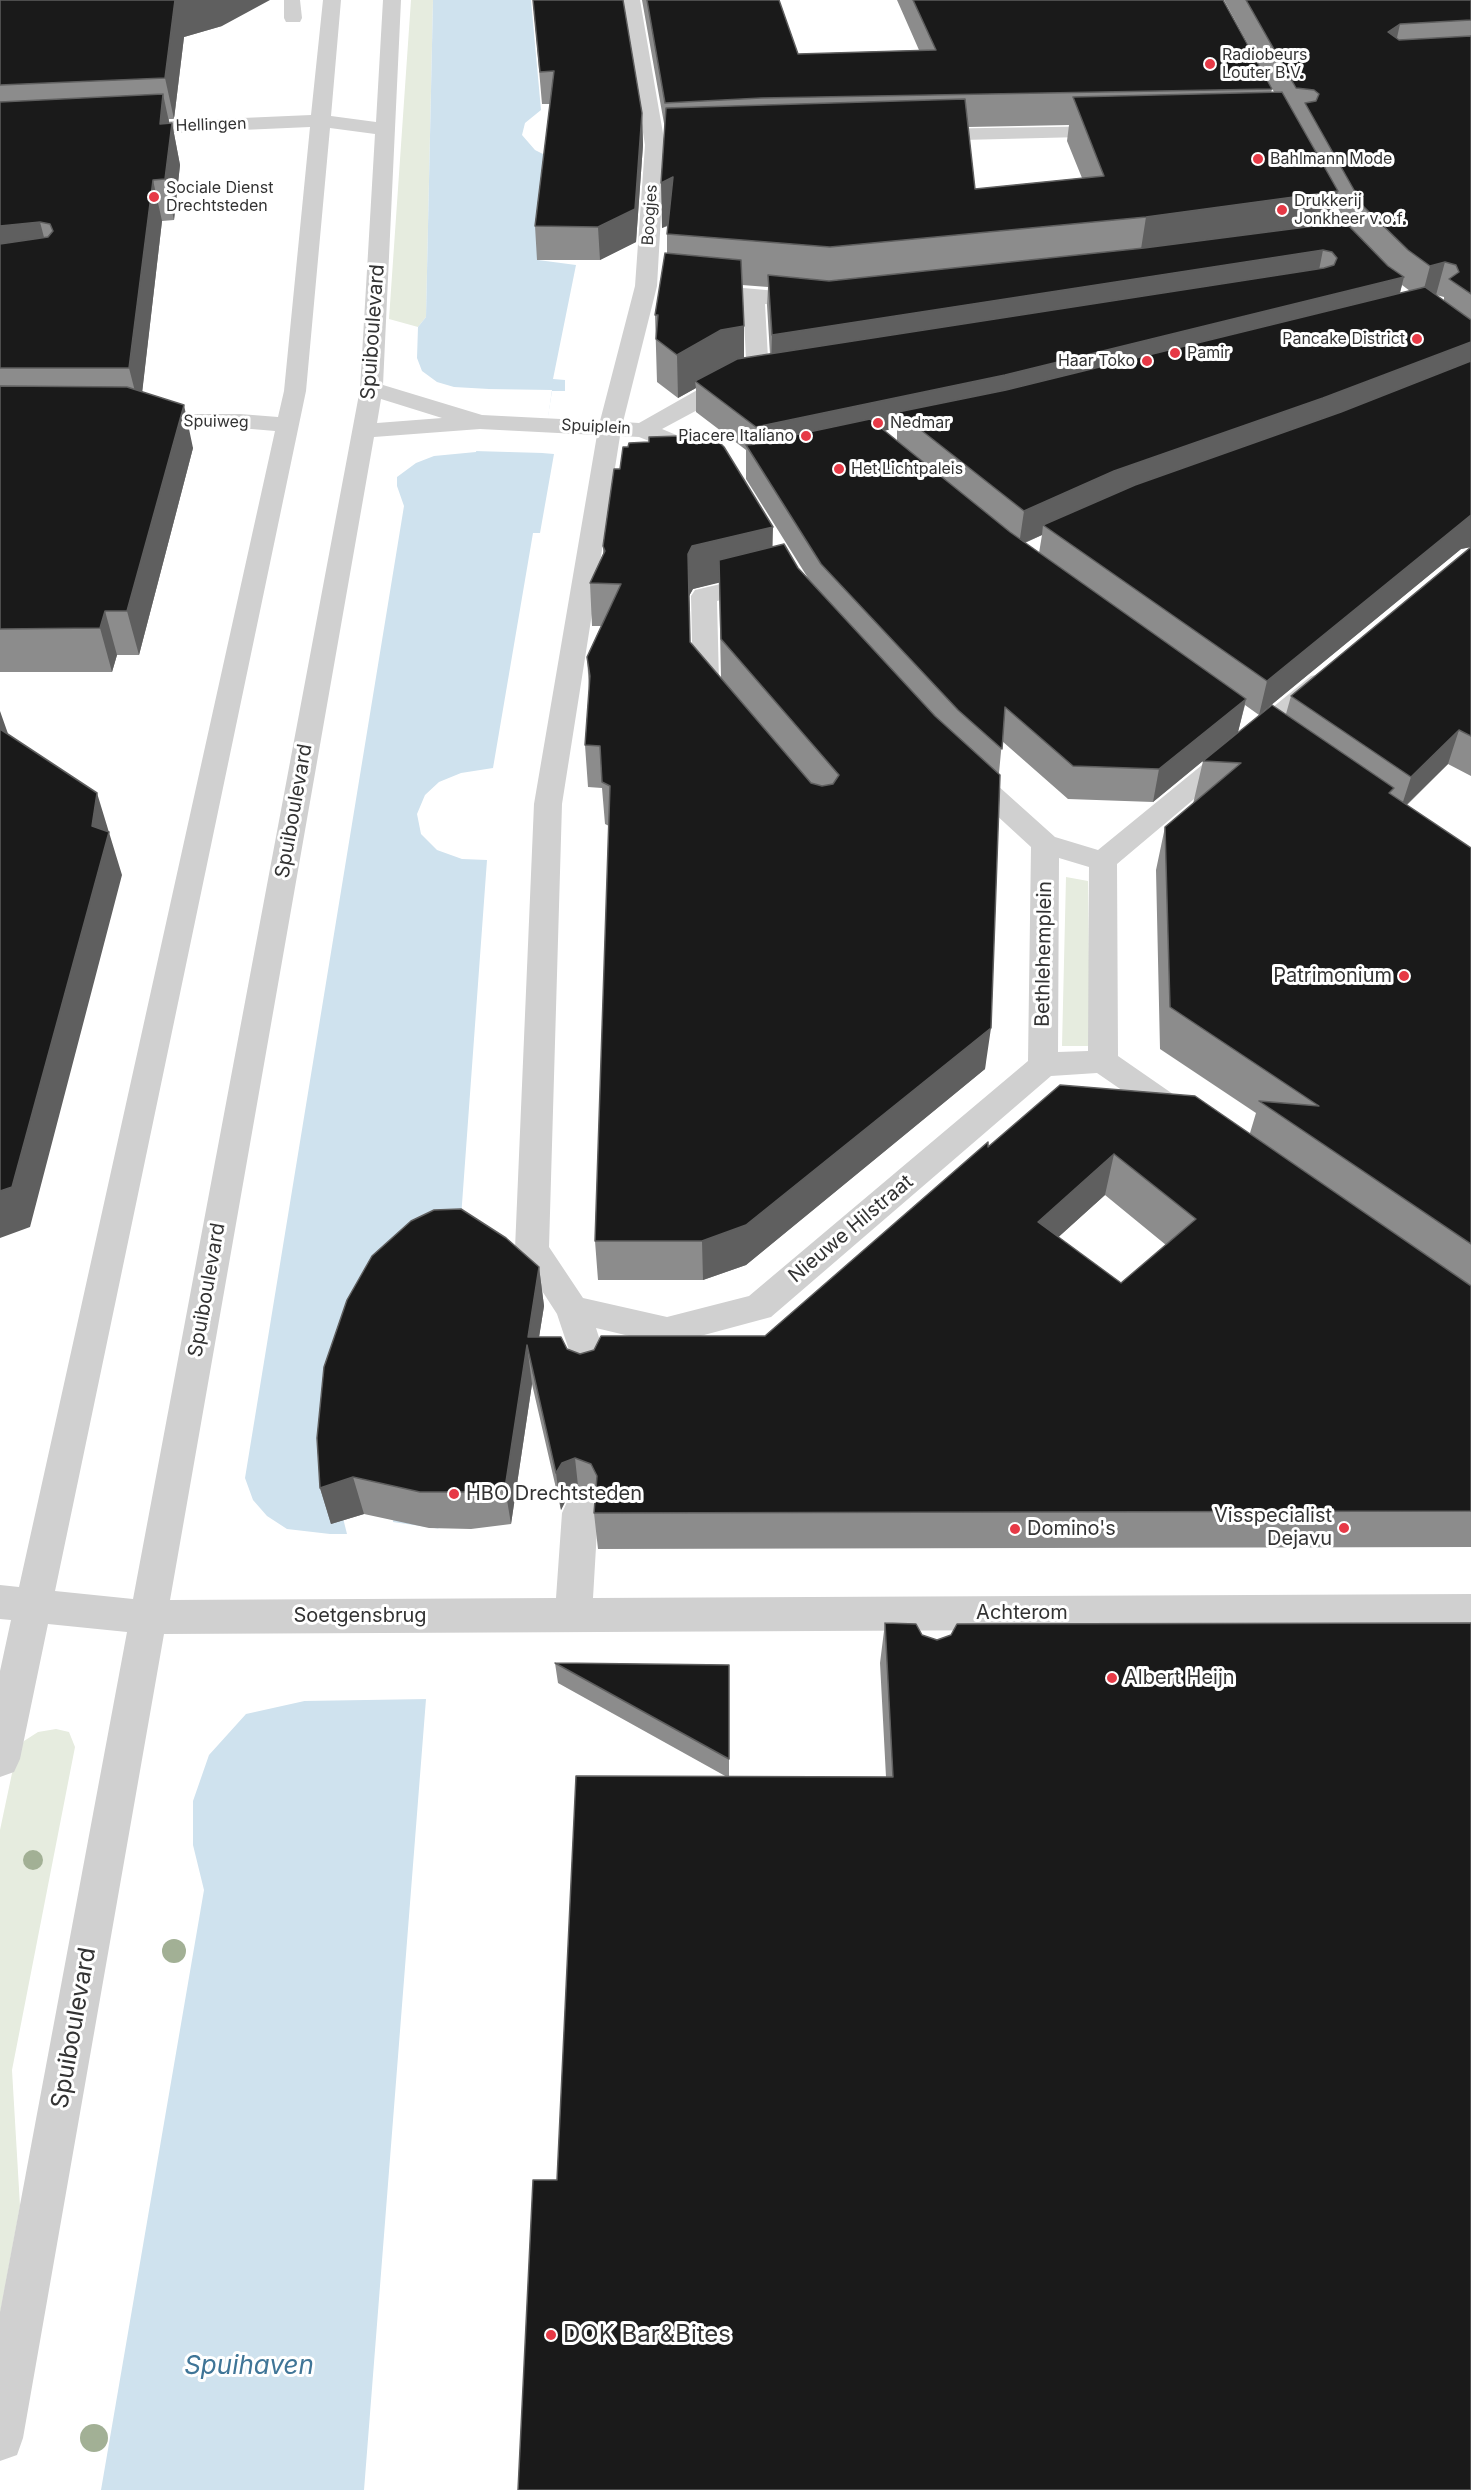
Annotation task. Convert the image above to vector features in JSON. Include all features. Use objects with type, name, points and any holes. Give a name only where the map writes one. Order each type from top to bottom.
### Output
[{"type":"street","points":[[314,20],[316,0]]},
{"type":"street","points":[[0,1759],[17,1604],[299,372],[332,0]]},
{"type":"street","name":"Spuiboulevard","points":[[0,2438],[364,430],[370,389],[392,0]]},
{"type":"street","name":"Boogjes","points":[[610,427],[662,287],[663,144],[631,0]]},
{"type":"street","name":"Hellingen","points":[[108,130],[321,121],[386,129]]},
{"type":"street","points":[[901,135],[1128,131]]},
{"type":"street","points":[[662,287],[828,302]]},
{"type":"street","points":[[754,297],[758,377]]},
{"type":"street","points":[[643,430],[730,381],[782,374]]},
{"type":"street","points":[[370,389],[480,422]]},
{"type":"street","name":"Spuiweg","points":[[120,420],[240,421],[288,425]]},
{"type":"street","points":[[364,430],[480,422]]},
{"type":"street","name":"Spuiplein","points":[[480,422],[643,430],[711,458],[718,465]]},
{"type":"street","points":[[585,1376],[586,1350],[572,1309],[532,1249],[548,804],[610,427]]},
{"type":"street","points":[[736,720],[706,684],[704,596],[791,575]]},
{"type":"street","points":[[1103,861],[1339,667]]},
{"type":"street","points":[[951,759],[1045,844],[1103,861]]},
{"type":"street","name":"Bethlehemplein","points":[[1043,1065],[1045,844]]},
{"type":"street","points":[[1103,861],[1103,1061]]},
{"type":"street","points":[[1043,1065],[1103,1061],[1212,1137]]},
{"type":"street","name":"Nieuwe Hilstraat","points":[[572,1309],[667,1331],[759,1307],[1043,1065]]},
{"type":"street","points":[[573,1615],[580,1514]]},
{"type":"street","points":[[17,1604],[147,1617]]},
{"type":"street","name":"Achterom","points":[[573,1615],[928,1631],[1471,1611]]},
{"type":"street","name":"Soetgensbrug","points":[[147,1617],[573,1615]]},
{"type":"shaded area","points":[[411,0],[433,0],[426,317],[418,327],[389,319]]},
{"type":"shaded area","points":[[1066,877],[1088,881],[1090,1046],[1062,1046]]},
{"type":"shaded area","points":[[56,1729],[69,1732],[75,1747],[12,2070],[20,2206],[0,2314],[0,1830],[15,1759],[24,1741],[38,1732]]},
{"type":"water","name":"Spuihaven","points":[[433,0],[531,0],[541,110],[525,123],[522,135],[535,150],[545,155],[538,260],[576,265],[553,379],[565,380],[565,391],[552,391],[542,453],[554,454],[540,533],[533,533],[493,768],[461,773],[439,782],[425,795],[417,814],[421,834],[437,850],[462,859],[487,860],[426,1699],[364,2490],[101,2490],[204,1890],[193,1845],[193,1801],[209,1755],[246,1714],[309,1700],[330,1534],[287,1529],[267,1516],[253,1500],[245,1478],[404,506],[397,486],[397,477],[416,463],[434,456],[476,452],[489,389],[454,387],[437,382],[422,371],[417,358],[418,327],[426,317]]},
{"type":"pier","points":[[486,389],[552,390],[543,453],[474,451]]},
{"type":"pier","points":[[395,1503],[393,1522],[441,1529],[429,1699],[303,1701],[306,1697],[327,1536],[324,1534],[347,1534],[343,1518]]},
{"type":"building","points":[[0,0],[175,0],[165,78],[0,85]]},
{"type":"building","points":[[533,0],[623,0],[642,113],[635,209],[598,227],[535,226],[554,71],[540,72]]},
{"type":"building","points":[[647,0],[779,0],[798,54],[936,50],[913,0],[1223,0],[1272,89],[761,98],[665,103]]},
{"type":"building","points":[[1246,0],[1471,0],[1471,20],[1400,24],[1388,32],[1399,40],[1471,36],[1471,294],[1449,279],[1459,272],[1456,265],[1445,262],[1430,266],[1408,250],[1363,206],[1305,103],[1316,101],[1319,94],[1314,90],[1296,88]]},
{"type":"building","points":[[1282,92],[1338,191],[1146,217],[830,247],[667,234],[673,177],[661,183],[666,108],[965,99],[975,189],[1104,176],[1073,97]]},
{"type":"building","points":[[163,94],[160,124],[172,123],[165,179],[153,180],[129,368],[0,368],[0,244],[48,237],[53,231],[50,224],[40,222],[0,226],[0,102]]},
{"type":"building","points":[[1345,222],[1388,266],[1404,277],[1005,375],[756,427],[695,381],[737,359],[1324,268],[1334,265],[1337,258],[1332,252],[1323,250],[772,335],[768,275],[829,281],[1144,248]]},
{"type":"building","points":[[665,253],[741,260],[744,326],[721,330],[677,355],[656,339],[658,315],[655,315]]},
{"type":"building","points":[[1425,287],[1471,320],[1471,342],[1323,398],[1114,471],[1024,511],[898,412],[1006,390]]},
{"type":"building","points":[[1471,361],[1471,515],[1267,681],[1043,525],[1135,485],[1341,412]]},
{"type":"building","points":[[0,386],[127,387],[184,405],[127,611],[105,611],[100,628],[0,629]]},
{"type":"building","points":[[870,419],[1010,532],[1246,699],[1159,769],[1073,766],[1005,707],[1002,749],[958,710],[821,564],[746,445],[779,442],[776,439]]},
{"type":"building","points":[[712,435],[724,447],[773,527],[692,546],[688,554],[690,642],[811,783],[822,786],[833,784],[839,775],[721,639],[719,560],[784,544],[798,568],[935,716],[1000,775],[991,1028],[746,1225],[702,1241],[595,1241],[610,786],[602,782],[600,746],[585,745],[590,676],[587,657],[621,584],[590,583],[605,551],[603,546],[614,469],[620,469],[623,447],[628,447],[629,443],[649,442],[649,437]]},
{"type":"building","points":[[1471,547],[1471,736],[1459,730],[1411,777],[1291,696]]},
{"type":"building","points":[[1272,705],[1394,788],[1389,793],[1471,848],[1471,1244],[1259,1101],[1319,1106],[1170,1007],[1165,827],[1241,763],[1203,761]]},
{"type":"building","points":[[0,729],[97,793],[92,826],[109,832],[12,1187],[0,1191]]},
{"type":"building","points":[[1060,1085],[1195,1096],[1471,1286],[1471,1511],[594,1513],[597,1476],[591,1464],[575,1458],[562,1463],[556,1473],[527,1345],[505,1488],[463,1492],[420,1492],[353,1477],[320,1488],[317,1438],[324,1367],[347,1300],[372,1256],[411,1221],[434,1210],[461,1209],[506,1238],[539,1267],[528,1337],[561,1337],[567,1349],[580,1354],[594,1350],[601,1336],[765,1336],[988,1142],[988,1147]],"holes":[[[1114,1154],[1196,1219],[1121,1283],[1038,1222]]]},
{"type":"building","points":[[885,1623],[916,1624],[922,1635],[937,1640],[951,1635],[957,1624],[1471,1623],[1471,2490],[518,2490],[533,2180],[557,2180],[576,1776],[893,1777]]},
{"type":"building","points":[[555,1663],[729,1665],[729,1759]]},
{"type":"place","name":"Radiobeurs Louter B.V.","points":[[1210,64]]},
{"type":"place","name":"Bahlmann Mode","points":[[1258,159]]},
{"type":"place","name":"Sociale Dienst Drechtsteden","points":[[154,197]]},
{"type":"place","name":"Drukkerij Jonkheer v.o.f.","points":[[1282,210]]},
{"type":"place","name":"Pancake District","points":[[1417,339]]},
{"type":"place","name":"Pamir","points":[[1175,353]]},
{"type":"place","name":"Haar Toko","points":[[1147,361]]},
{"type":"place","name":"Nedmar","points":[[878,423]]},
{"type":"place","name":"Piacere Italiano","points":[[806,436]]},
{"type":"place","name":"Het Lichtpaleis","points":[[839,469]]},
{"type":"place","name":"Patrimonium","points":[[1404,976]]},
{"type":"place","name":"HBO Drechtsteden","points":[[454,1494]]},
{"type":"place","name":"Visspecialist Dejavu","points":[[1344,1528]]},
{"type":"place","name":"Domino's","points":[[1015,1529]]},
{"type":"place","name":"Albert Heijn","points":[[1112,1678]]},
{"type":"place","name":"DOK Bar&Bites","points":[[551,2335]]}]
